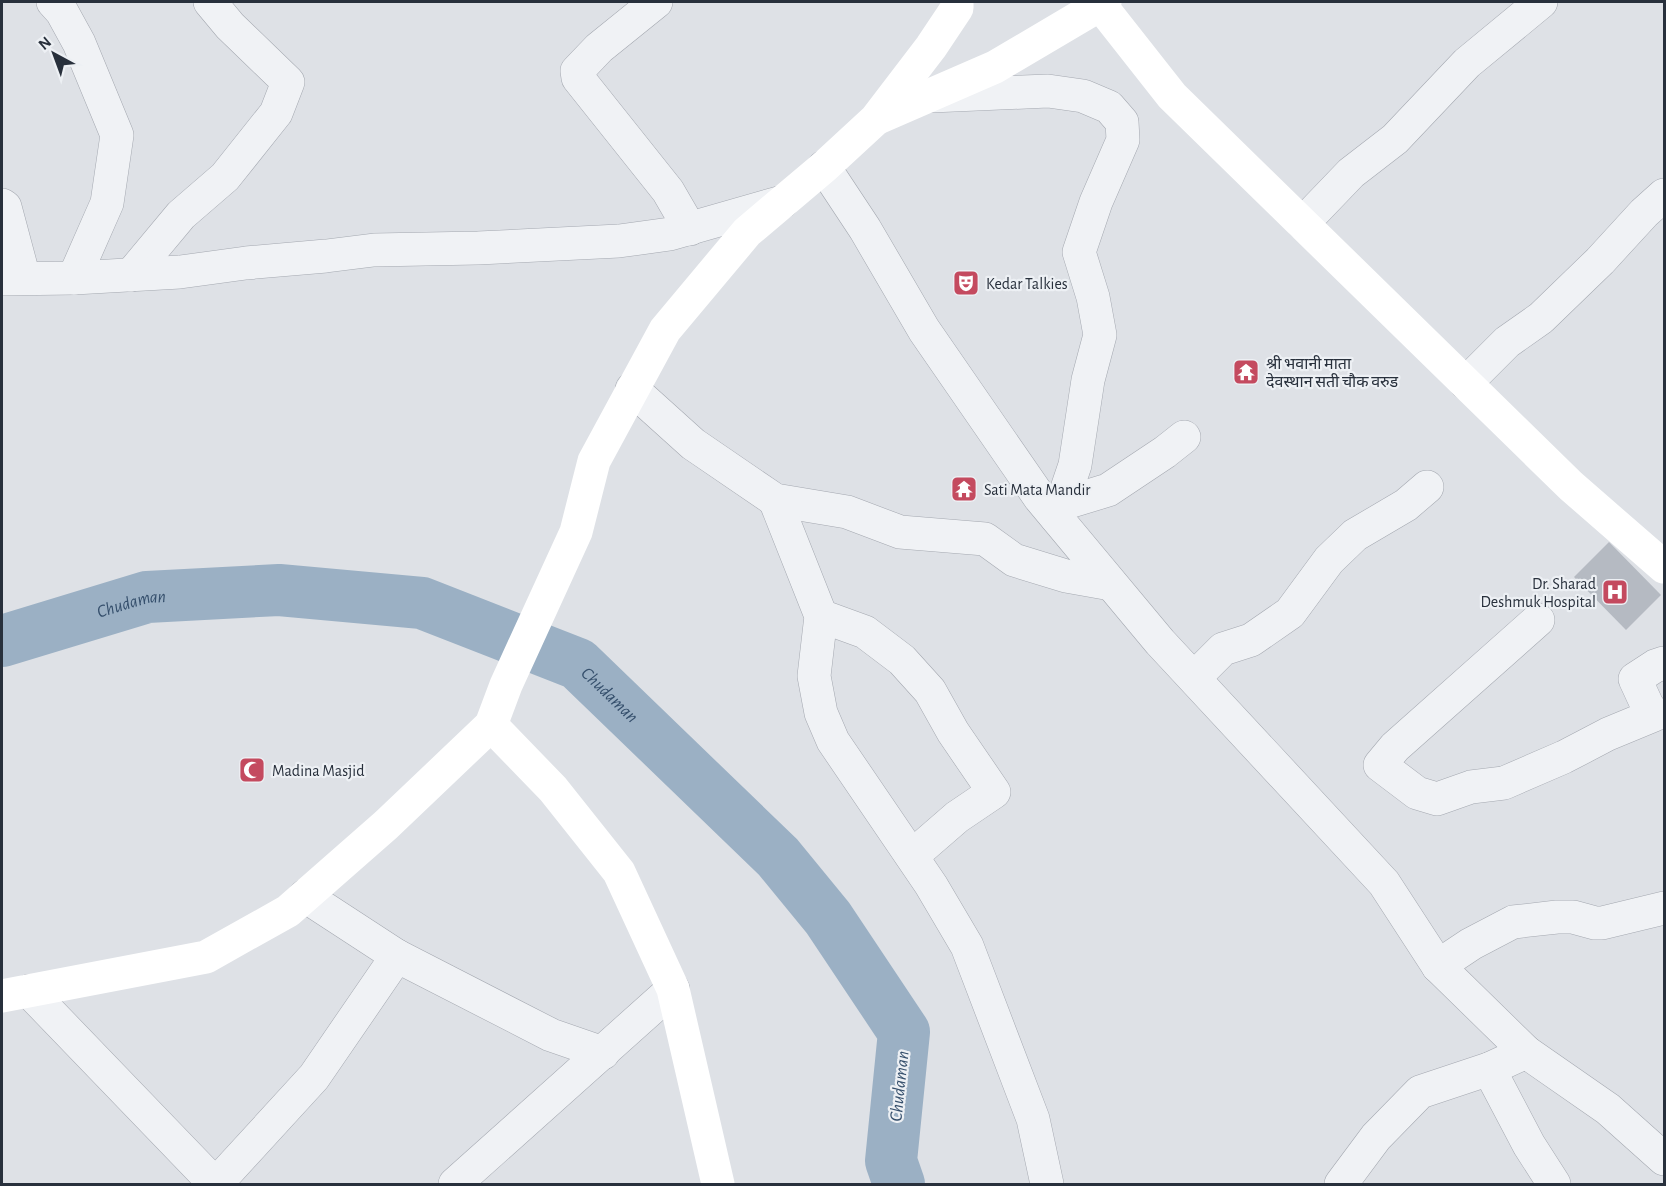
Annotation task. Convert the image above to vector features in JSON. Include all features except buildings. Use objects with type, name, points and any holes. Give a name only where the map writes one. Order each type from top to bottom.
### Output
[{"type":"street","points":[[53,2],[62,12],[79,43],[117,135],[107,203],[74,278]]},
{"type":"street","points":[[131,275],[181,215],[225,177],[276,113],[288,82],[230,26],[210,2]]},
{"type":"street","points":[[656,2],[599,48],[577,71],[578,78],[668,191],[690,229]]},
{"type":"street","points":[[15,994],[206,957],[288,911],[386,825],[491,725],[506,685],[576,532],[594,461],[665,330],[747,232],[824,167],[876,119],[931,47],[957,8],[957,2]]},
{"type":"street","points":[[876,119],[995,67],[1101,2],[1172,96],[1571,486],[1665,567]]},
{"type":"street","points":[[1303,223],[1351,173],[1395,139],[1467,63],[1497,40],[1537,3]]},
{"type":"street","points":[[929,96],[1048,91],[1083,96],[1109,107],[1122,122],[1123,140],[1096,202],[1079,252],[1100,335],[1088,380],[1075,465],[1059,511]]},
{"type":"street","points":[[824,167],[865,229],[924,330],[1040,498],[1059,511],[1111,584],[1160,642],[1384,884],[1438,966],[1526,1052],[1567,1078],[1608,1109],[1665,1159]]},
{"type":"street","points":[[1466,383],[1507,342],[1541,318],[1600,261],[1644,213],[1665,195]]},
{"type":"street","points":[[2,205],[5,207],[13,279],[180,272],[374,250],[478,248],[619,241],[670,234],[782,202]]},
{"type":"street","points":[[632,389],[693,444],[775,500],[847,512],[900,532],[985,539],[1014,560],[1066,576],[1111,584]]},
{"type":"street","points":[[1059,511],[1108,490],[1184,437]]},
{"type":"street","points":[[1194,678],[1223,649],[1251,640],[1290,613],[1329,560],[1355,535],[1406,505],[1427,487]]},
{"type":"street","points":[[775,500],[821,616],[814,676],[821,713],[833,741],[912,856],[967,946],[1033,1119],[1047,1185]]},
{"type":"street","points":[[821,616],[865,632],[902,660],[930,691],[953,732],[994,792],[957,817],[912,856]]},
{"type":"street","points":[[1538,620],[1395,747],[1380,765],[1417,793],[1437,798],[1471,787],[1504,783],[1564,758],[1608,734],[1654,715],[1635,679],[1655,666],[1665,663]]},
{"type":"street","points":[[491,725],[553,789],[619,872],[673,989],[718,1185]]},
{"type":"street","points":[[305,896],[397,956],[551,1035],[603,1053]]},
{"type":"street","points":[[1438,966],[1471,944],[1513,922],[1557,916],[1602,923],[1665,908]]},
{"type":"street","points":[[15,994],[216,1185],[314,1077],[397,956]]},
{"type":"street","points":[[455,1185],[673,989]]},
{"type":"street","points":[[1341,1185],[1376,1137],[1420,1092],[1489,1069],[1526,1052]]},
{"type":"street","points":[[1489,1069],[1554,1185]]},
{"type":"waterway","name":"Chudaman","points":[[2,641],[147,597],[279,590],[422,603],[578,664],[778,857],[828,918],[904,1032],[891,1161],[899,1184]]},
{"type":"place","name":"Kedar Talkies","points":[[966,283]]},
{"type":"place","name":"श्री भवानी माता देवस्थान सती चौक वरुड","points":[[1246,372]]},
{"type":"place","name":"Sati Mata Mandir","points":[[964,489]]},
{"type":"place","name":"Dr. Sharad Deshmuk Hospital","points":[[1615,592]]},
{"type":"place","name":"Madina Masjid","points":[[252,770]]}]
